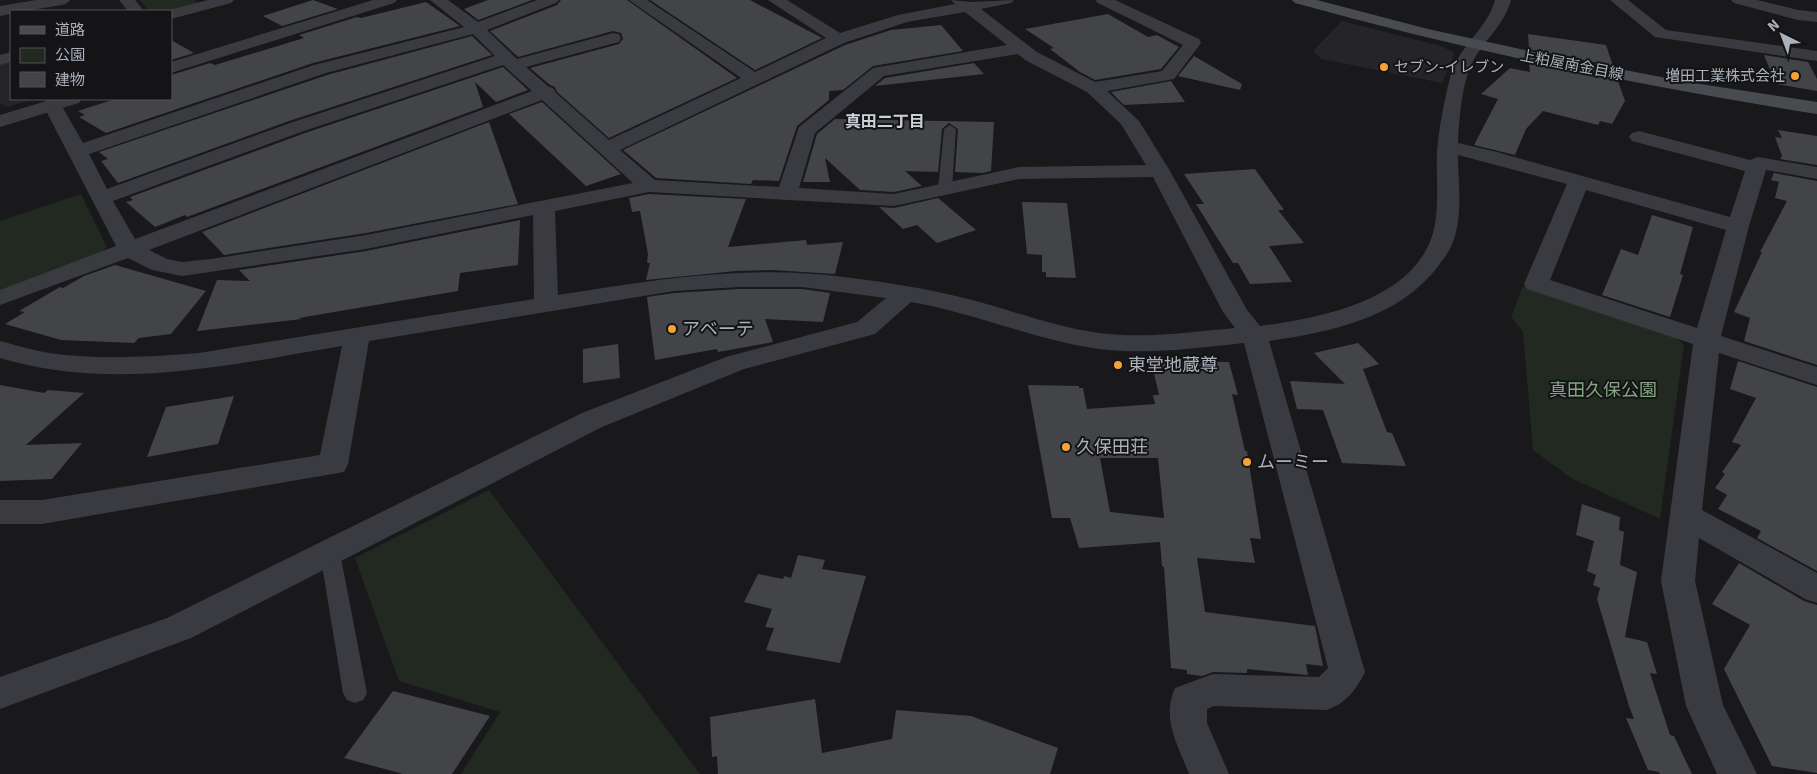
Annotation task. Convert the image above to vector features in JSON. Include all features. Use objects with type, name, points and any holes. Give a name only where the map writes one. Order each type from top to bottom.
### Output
[{"type":"main road","name":"上粕屋南金目線","points":[[1300,0],[1352,15],[1474,44],[1675,85],[1817,108]]},
{"type":"street","points":[[0,11],[62,0]]},
{"type":"street","points":[[127,0],[135,10]]},
{"type":"street","points":[[172,14],[226,0]]},
{"type":"street","points":[[172,68],[389,0]]},
{"type":"street","points":[[438,0],[476,28],[649,186]]},
{"type":"street","points":[[78,151],[320,69],[476,28],[551,0]]},
{"type":"street","points":[[638,0],[754,79]]},
{"type":"street","points":[[776,0],[838,39]]},
{"type":"street","points":[[608,148],[838,39],[904,18],[964,3],[1006,0]]},
{"type":"street","points":[[1093,88],[1168,75],[1193,43],[1103,0]]},
{"type":"street","points":[[0,349],[38,360],[105,366],[137,366],[199,361],[358,336],[546,303],[674,284],[794,278],[954,303],[1099,341],[1153,342],[1274,333],[1338,318],[1368,308],[1388,299],[1409,285],[1426,269],[1439,249],[1447,222],[1448,146],[1461,69],[1474,44],[1502,10],[1503,0]]},
{"type":"street","points":[[1618,0],[1661,34],[1817,56]]},
{"type":"street","points":[[1739,0],[1786,5],[1817,17]]},
{"type":"street","points":[[964,3],[1031,56],[1093,88],[1129,121],[1160,171],[1236,312],[1254,335],[1264,363],[1347,672],[1326,694],[1213,690],[1188,700],[1188,724],[1209,774]]},
{"type":"street","points":[[101,198],[297,127],[510,61],[613,38]]},
{"type":"street","points":[[787,194],[806,131],[879,72],[1022,48]]},
{"type":"street","points":[[0,298],[546,92]]},
{"type":"street","points":[[0,121],[69,100]]},
{"type":"street","points":[[52,105],[129,249],[160,266],[182,269],[366,242],[649,186],[894,200],[1019,173],[1160,171]]},
{"type":"street","points":[[1639,137],[1757,168]]},
{"type":"street","points":[[1448,146],[1738,226]]},
{"type":"street","points":[[1737,774],[1705,706],[1678,581],[1707,340],[1738,226],[1758,163],[1817,173]]},
{"type":"street","points":[[1579,182],[1536,284],[1817,376]]},
{"type":"street","points":[[544,207],[546,303]]},
{"type":"street","points":[[0,693],[179,628],[592,420],[735,363],[866,328],[905,294]]},
{"type":"street","points":[[0,512],[42,512],[333,464],[358,336]]},
{"type":"street","points":[[1686,516],[1817,589]]},
{"type":"lane","points":[[945,189],[950,129]]},
{"type":"lane","points":[[330,553],[355,693]]},
{"type":"shaded area","points":[[1342,21],[1441,46],[1455,53],[1442,83],[1321,59],[1313,51]]},
{"type":"shaded area","points":[[10,60],[10,100],[31,100],[6,107],[0,103],[0,63]]},
{"type":"green space","points":[[140,0],[194,0],[199,4],[172,11],[147,10]]},
{"type":"green space","points":[[81,194],[107,247],[101,253],[0,291],[0,221]]},
{"type":"green space","name":"真田久保公園","points":[[1523,286],[1661,331],[1675,337],[1684,345],[1660,519],[1571,478],[1533,450],[1523,332],[1511,317]]},
{"type":"green space","points":[[489,490],[700,774],[461,774],[500,712],[399,681],[355,558]]},
{"type":"building","points":[[313,0],[338,9],[282,26],[263,16]]},
{"type":"building","points":[[488,0],[532,0],[478,20],[464,9]]},
{"type":"building","points":[[561,0],[627,0],[737,78],[609,138],[557,92],[555,87],[530,68],[619,44],[623,39],[621,33],[613,31],[518,57],[490,31],[557,5]]},
{"type":"building","points":[[650,0],[750,0],[822,38],[755,70]]},
{"type":"building","points":[[426,2],[460,26],[313,63],[106,133],[79,117],[85,115],[78,111],[112,100],[172,100],[172,75],[210,63],[215,65],[304,38],[299,35],[357,17],[361,18]]},
{"type":"building","points":[[1108,14],[1148,37],[1157,35],[1179,47],[1161,69],[1095,80],[1080,72],[1050,49],[1054,48],[1025,29]]},
{"type":"building","points":[[941,25],[963,51],[873,66],[843,90],[829,91],[829,100],[797,126],[779,181],[753,180],[751,184],[656,178],[623,150],[845,45],[891,30]]},
{"type":"building","points":[[1528,34],[1606,45],[1613,66],[1529,49]]},
{"type":"building","points":[[472,36],[492,55],[289,121],[118,183],[101,161],[108,159],[99,152],[327,75]]},
{"type":"building","points":[[172,41],[194,53],[172,60]]},
{"type":"building","name":"増田工業株式会社","points":[[1764,55],[1808,62],[1817,79],[1817,91],[1776,84]]},
{"type":"building","points":[[1194,56],[1242,84],[1240,90],[1178,76]]},
{"type":"building","points":[[1529,62],[1618,81],[1625,101],[1612,124],[1600,121],[1598,125],[1543,111],[1526,129],[1515,155],[1474,145],[1498,99],[1481,94],[1510,68],[1530,72]]},
{"type":"building","points":[[974,63],[984,74],[875,86],[885,78]]},
{"type":"building","points":[[503,67],[528,90],[496,102],[475,82],[483,107],[187,217],[185,215],[155,227],[126,202],[133,200],[130,197],[305,133]]},
{"type":"building","points":[[1171,81],[1185,102],[1124,105],[1111,92]]},
{"type":"building","points":[[542,102],[621,174],[586,186],[509,114]]},
{"type":"building","points":[[835,119],[994,122],[991,171],[982,173],[955,172],[958,129],[949,123],[942,129],[938,172],[905,171],[922,186],[894,192],[860,190],[825,158],[830,182],[803,182],[817,134]]},
{"type":"building","points":[[489,122],[518,204],[366,233],[224,255],[202,232]]},
{"type":"building","points":[[1778,130],[1817,136],[1817,165],[1780,159],[1782,156],[1775,137],[1782,138]]},
{"type":"building","points":[[1255,169],[1284,210],[1278,210],[1304,243],[1269,246],[1292,282],[1250,284],[1238,263],[1233,263],[1196,204],[1204,204],[1184,174]]},
{"type":"building","points":[[1774,173],[1817,181],[1817,365],[1744,341],[1750,318],[1734,312],[1762,252],[1760,252],[1787,201],[1775,198],[1779,182],[1771,180]]},
{"type":"building","points":[[649,194],[746,199],[728,247],[806,240],[807,245],[843,242],[835,274],[772,270],[736,271],[646,280],[650,263],[647,263],[648,254],[640,211],[632,212],[629,198]]},
{"type":"building","points":[[938,198],[976,230],[937,243],[917,225],[903,229],[879,207],[894,208]]},
{"type":"building","points":[[1022,202],[1067,203],[1076,278],[1046,277],[1046,272],[1042,272],[1042,255],[1027,254]]},
{"type":"building","points":[[1652,215],[1693,227],[1680,274],[1683,275],[1670,317],[1602,295],[1621,249],[1638,255]]},
{"type":"building","points":[[520,220],[518,265],[460,273],[458,291],[299,318],[302,319],[197,331],[217,280],[250,281],[239,270],[366,251]]},
{"type":"building","points":[[115,265],[206,291],[171,334],[139,338],[134,343],[61,340],[5,324],[25,312],[19,311],[60,287],[63,288],[84,276]]},
{"type":"building","points":[[739,289],[802,289],[830,293],[823,322],[765,319],[773,342],[718,352],[717,349],[655,360],[647,297],[674,293]]},
{"type":"building","points":[[1358,343],[1379,364],[1363,369],[1387,432],[1392,433],[1406,466],[1342,463],[1323,410],[1297,409],[1290,381],[1345,384],[1314,353]]},
{"type":"building","points":[[618,344],[620,378],[583,383],[583,349]]},
{"type":"building","points":[[1151,361],[1229,362],[1238,395],[1232,394],[1245,451],[1247,451],[1261,539],[1250,538],[1255,563],[1197,558],[1205,612],[1315,626],[1323,666],[1306,664],[1308,675],[1247,669],[1247,673],[1213,672],[1202,676],[1187,674],[1187,670],[1171,668],[1164,567],[1162,566],[1160,542],[1079,548],[1070,518],[1052,518],[1028,385],[1079,386],[1079,388],[1083,388],[1087,409],[1155,404],[1153,395],[1159,395]],"holes":[[[1100,458],[1158,458],[1164,518],[1110,512]]]},
{"type":"building","points":[[1738,361],[1817,387],[1817,571],[1757,538],[1761,531],[1718,509],[1727,495],[1715,488],[1725,474],[1722,472],[1741,445],[1732,442],[1756,398],[1730,389]]},
{"type":"building","points":[[0,385],[44,393],[48,390],[84,393],[26,445],[82,443],[52,479],[0,481]]},
{"type":"building","points":[[234,396],[218,444],[147,457],[166,407]]},
{"type":"building","points":[[1582,504],[1620,517],[1619,530],[1624,532],[1620,565],[1637,572],[1625,637],[1647,642],[1657,674],[1650,673],[1670,735],[1674,736],[1692,774],[1660,774],[1659,772],[1648,770],[1626,718],[1634,719],[1597,599],[1600,588],[1593,585],[1596,575],[1587,571],[1594,541],[1576,535]]},
{"type":"building","points":[[798,555],[825,560],[822,569],[866,576],[840,663],[766,650],[774,628],[765,627],[772,609],[744,602],[758,574],[783,579],[784,576],[791,578]]},
{"type":"building","points":[[1739,563],[1804,601],[1817,605],[1817,773],[1772,766],[1724,669],[1750,625],[1712,604]]},
{"type":"building","points":[[393,691],[490,716],[452,774],[403,774],[344,758]]},
{"type":"building","points":[[815,699],[822,753],[892,739],[896,710],[971,716],[1058,748],[1050,774],[718,774],[717,756],[712,757],[710,717]]},
{"type":"place","name":"セブン-イレブン","points":[[1384,67]]},
{"type":"place","name":"増田工業株式会社","points":[[1795,76]]},
{"type":"place","name":"アベーテ","points":[[672,329]]},
{"type":"place","name":"東堂地蔵尊","points":[[1118,365]]},
{"type":"place","name":"久保田荘","points":[[1066,447]]},
{"type":"place","name":"ムーミー","points":[[1247,462]]},
{"type":"district","name":"真田二丁目","points":[[885,121]]}]
